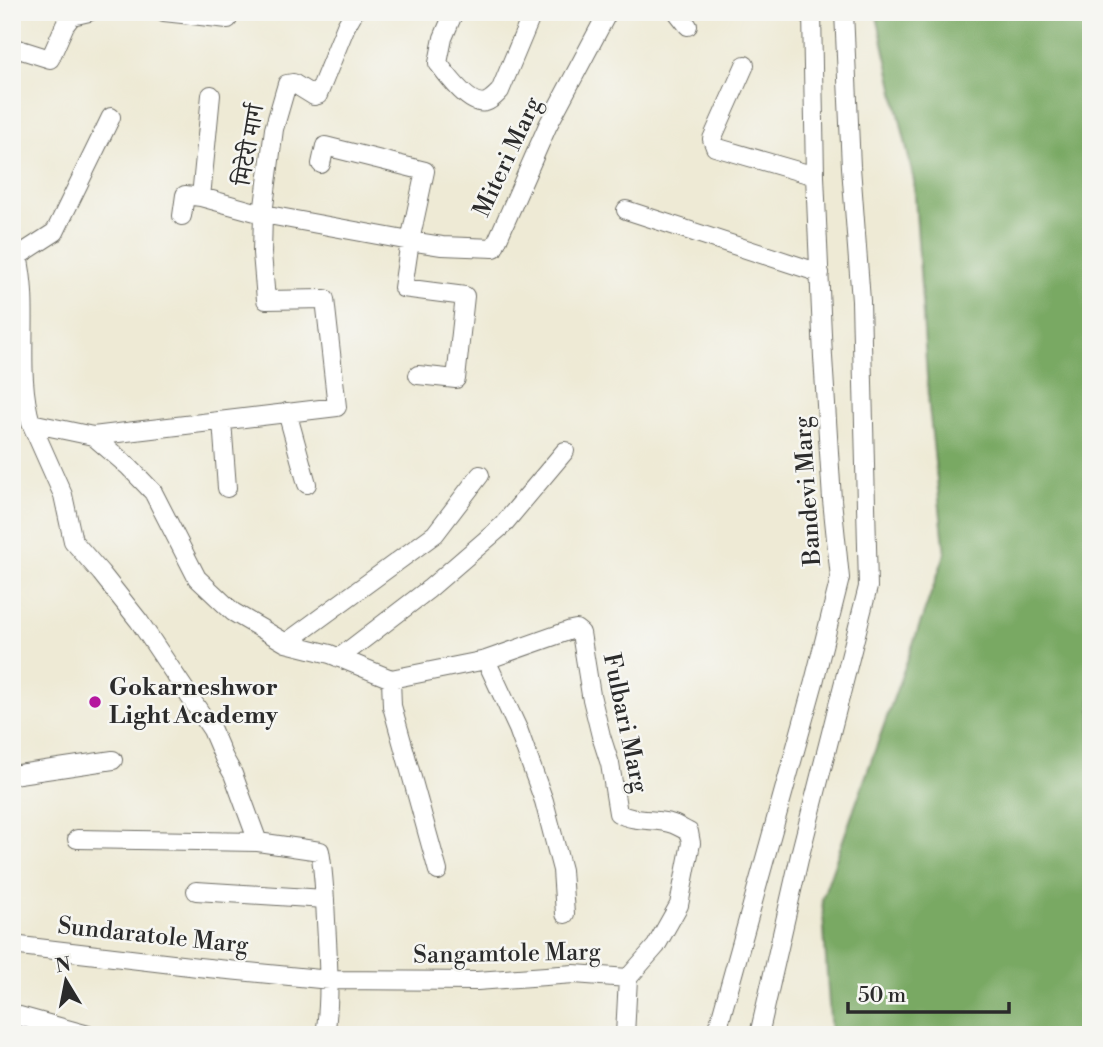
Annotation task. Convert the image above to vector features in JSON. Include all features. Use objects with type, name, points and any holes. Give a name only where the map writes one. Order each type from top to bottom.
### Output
[{"type":"street","points":[[12,47],[50,59],[65,25],[72,16],[89,12]]},
{"type":"street","points":[[164,12],[228,19]]},
{"type":"street","name":"मिटेरी मार्ग","points":[[263,214],[274,129],[287,84],[293,83],[314,96],[318,94],[354,12]]},
{"type":"street","points":[[454,12],[443,38],[438,63],[455,85],[476,102],[484,103],[500,91],[533,12]]},
{"type":"street","name":"Miteri Marg","points":[[201,197],[263,214],[410,241],[442,246],[494,248],[548,125],[608,12]]},
{"type":"street","name":"Bandevi Marg","points":[[716,1035],[814,682],[840,578],[831,474],[815,176],[812,12]]},
{"type":"street","points":[[759,1035],[800,855],[868,587],[861,301],[851,167],[844,12]]},
{"type":"street","points":[[745,65],[712,139],[713,144],[715,147],[815,176]]},
{"type":"street","points":[[182,216],[185,195],[201,197],[211,95]]},
{"type":"street","points":[[111,117],[55,232],[15,255],[23,276],[23,376],[26,405],[31,423],[63,495],[73,541],[139,621],[212,730],[233,774],[258,842]]},
{"type":"street","points":[[321,164],[325,146],[425,171],[403,288],[465,296],[456,379],[418,375]]},
{"type":"street","points":[[626,210],[820,273]]},
{"type":"street","points":[[31,423],[93,436],[337,407],[325,299],[267,300],[262,253],[263,214]]},
{"type":"street","points":[[287,412],[307,484]]},
{"type":"street","points":[[222,421],[227,488]]},
{"type":"street","points":[[93,436],[153,492],[197,578],[233,612],[286,643],[339,657],[391,679],[392,706],[438,872]]},
{"type":"street","points":[[339,657],[429,589],[502,526],[565,451]]},
{"type":"street","points":[[286,643],[435,534],[480,475]]},
{"type":"street","name":"Fulbari Marg","points":[[391,679],[486,660],[571,630],[576,629],[581,633],[591,695],[610,764],[618,813],[640,820],[673,824],[689,832],[691,843],[679,905],[656,946],[628,978]]},
{"type":"street","points":[[486,660],[518,729],[544,801],[562,870],[565,914]]},
{"type":"street","points":[[12,775],[113,760]]},
{"type":"street","points":[[77,839],[258,842],[320,850],[330,980],[325,1035]]},
{"type":"street","points":[[196,891],[325,899]]},
{"type":"street","name":"Sundaratole Marg","points":[[12,944],[330,980]]},
{"type":"street","name":"Sangamtole Marg","points":[[330,980],[477,981],[574,974],[628,978],[625,1035]]},
{"type":"street","points":[[12,1014],[88,1035]]},
{"type":"green space","points":[[876,12],[1091,12],[1091,1035],[831,1035],[822,899],[945,554],[929,407],[914,181]]},
{"type":"place","name":"Gokarneshwor Light Academy","points":[[95,702]]}]
